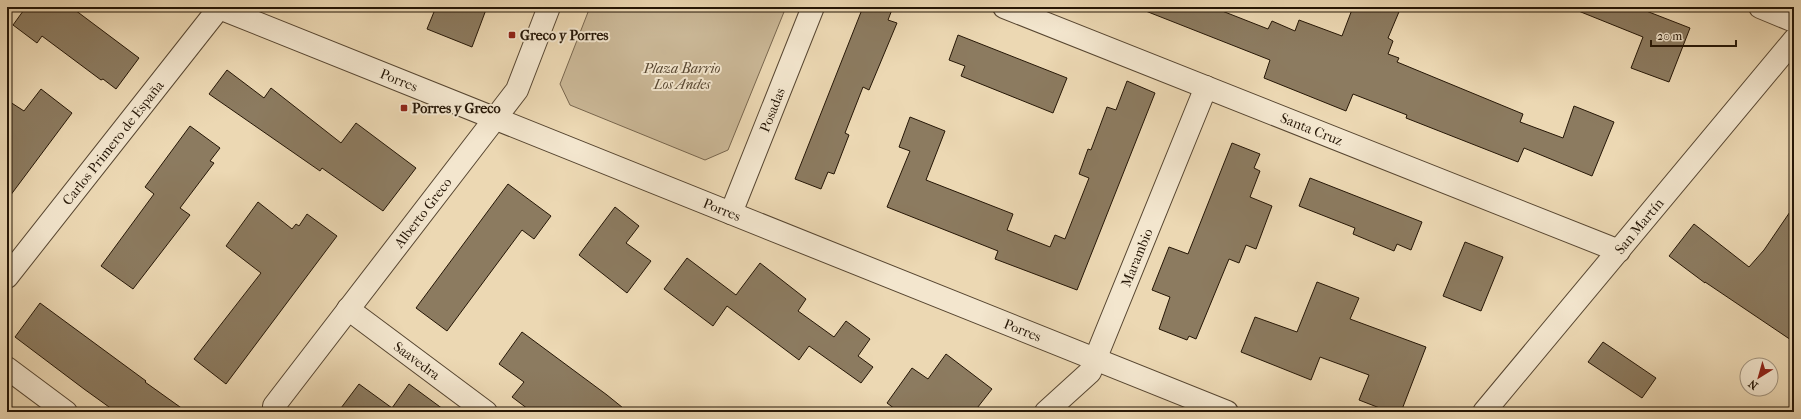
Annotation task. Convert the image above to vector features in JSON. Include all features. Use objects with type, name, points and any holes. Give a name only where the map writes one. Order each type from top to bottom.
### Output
[{"type":"street","name":"Porres","points":[[218,7],[1227,412]]},
{"type":"street","name":"Carlos Primero de España","points":[[7,277],[218,7]]},
{"type":"street","name":"Alberto Greco","points":[[274,406],[517,90],[549,7]]},
{"type":"street","name":"Posadas","points":[[731,213],[813,7]]},
{"type":"street","name":"Santa Cruz","points":[[1004,7],[1618,251]]},
{"type":"street","points":[[1760,7],[1794,20]]},
{"type":"street","name":"San Martín","points":[[1484,412],[1794,40]]},
{"type":"street","name":"Marambio","points":[[1046,412],[1090,372],[1206,87]]},
{"type":"street","name":"Saavedra","points":[[348,309],[486,412]]},
{"type":"street","points":[[7,368],[66,412]]},
{"type":"green space","name":"Plaza Barrio Los Andes","points":[[590,7],[786,7],[728,150],[705,160],[570,105],[560,84]]},
{"type":"building","points":[[26,7],[71,7],[139,58],[116,89],[103,79],[101,80],[42,36],[37,43],[13,25]]},
{"type":"building","points":[[436,7],[487,7],[472,47],[427,29]]},
{"type":"building","points":[[863,7],[893,7],[888,20],[897,23],[869,90],[863,87],[845,133],[849,135],[834,174],[828,172],[821,189],[795,179]]},
{"type":"building","points":[[1138,7],[1212,7],[1268,29],[1272,21],[1295,31],[1299,20],[1342,36],[1353,7],[1401,7],[1388,38],[1393,41],[1388,54],[1399,58],[1397,62],[1523,114],[1520,122],[1563,138],[1574,106],[1614,122],[1592,176],[1524,148],[1518,162],[1406,118],[1407,115],[1353,94],[1346,111],[1264,78],[1270,60]]},
{"type":"building","points":[[1571,7],[1636,7],[1690,28],[1669,82],[1631,68],[1643,37]]},
{"type":"building","points":[[958,35],[1067,78],[1053,113],[961,76],[965,66],[949,60]]},
{"type":"building","points":[[227,70],[264,98],[271,88],[341,143],[356,123],[416,168],[383,211],[322,168],[320,171],[209,94]]},
{"type":"building","points":[[1127,81],[1155,93],[1077,290],[995,259],[998,251],[887,207],[910,151],[899,147],[910,117],[945,131],[926,180],[1013,214],[1007,230],[1050,247],[1055,235],[1065,239],[1089,178],[1079,174],[1088,149],[1091,150],[1107,107],[1116,110]]},
{"type":"building","points":[[41,89],[72,113],[7,200],[7,100],[24,111]]},
{"type":"building","points":[[190,126],[220,148],[210,161],[214,163],[180,208],[190,215],[133,289],[101,266],[154,194],[145,187]]},
{"type":"building","points":[[1232,143],[1260,154],[1254,168],[1260,171],[1250,197],[1272,206],[1256,249],[1246,245],[1239,263],[1229,259],[1196,339],[1189,336],[1187,340],[1159,329],[1170,297],[1152,290],[1169,247],[1188,254]]},
{"type":"building","points":[[1310,178],[1422,222],[1411,250],[1397,244],[1394,251],[1353,234],[1355,228],[1299,206]]},
{"type":"building","points":[[508,184],[551,216],[534,239],[522,230],[447,331],[416,308]]},
{"type":"building","points":[[258,202],[292,229],[296,224],[299,226],[307,214],[337,236],[226,384],[194,359],[261,273],[226,246]]},
{"type":"building","points":[[1794,206],[1794,342],[1705,283],[1669,256],[1694,224],[1749,267],[1764,250]]},
{"type":"building","points":[[615,207],[639,226],[626,243],[651,261],[627,293],[579,255]]},
{"type":"building","points":[[1465,242],[1503,257],[1481,311],[1443,296]]},
{"type":"building","points":[[687,258],[736,295],[760,263],[806,299],[798,311],[834,337],[846,321],[870,339],[858,356],[873,367],[861,383],[809,346],[799,360],[727,306],[713,326],[664,289]]},
{"type":"building","points":[[1317,282],[1359,298],[1350,319],[1426,347],[1401,412],[1390,412],[1359,400],[1369,375],[1320,357],[1311,380],[1241,352],[1255,317],[1297,332]]},
{"type":"building","points":[[40,303],[187,412],[116,412],[84,389],[15,337]]},
{"type":"building","points":[[522,332],[628,412],[532,412],[512,397],[524,382],[499,364]]},
{"type":"building","points":[[1603,342],[1656,378],[1642,398],[1588,362]]},
{"type":"building","points":[[946,354],[992,389],[974,412],[899,412],[887,403],[912,368],[928,379]]},
{"type":"building","points":[[359,384],[392,408],[409,384],[447,412],[338,412]]},
{"type":"place","name":"Greco y Porres","points":[[512,35]]},
{"type":"place","name":"Porres y Greco","points":[[404,108]]}]
